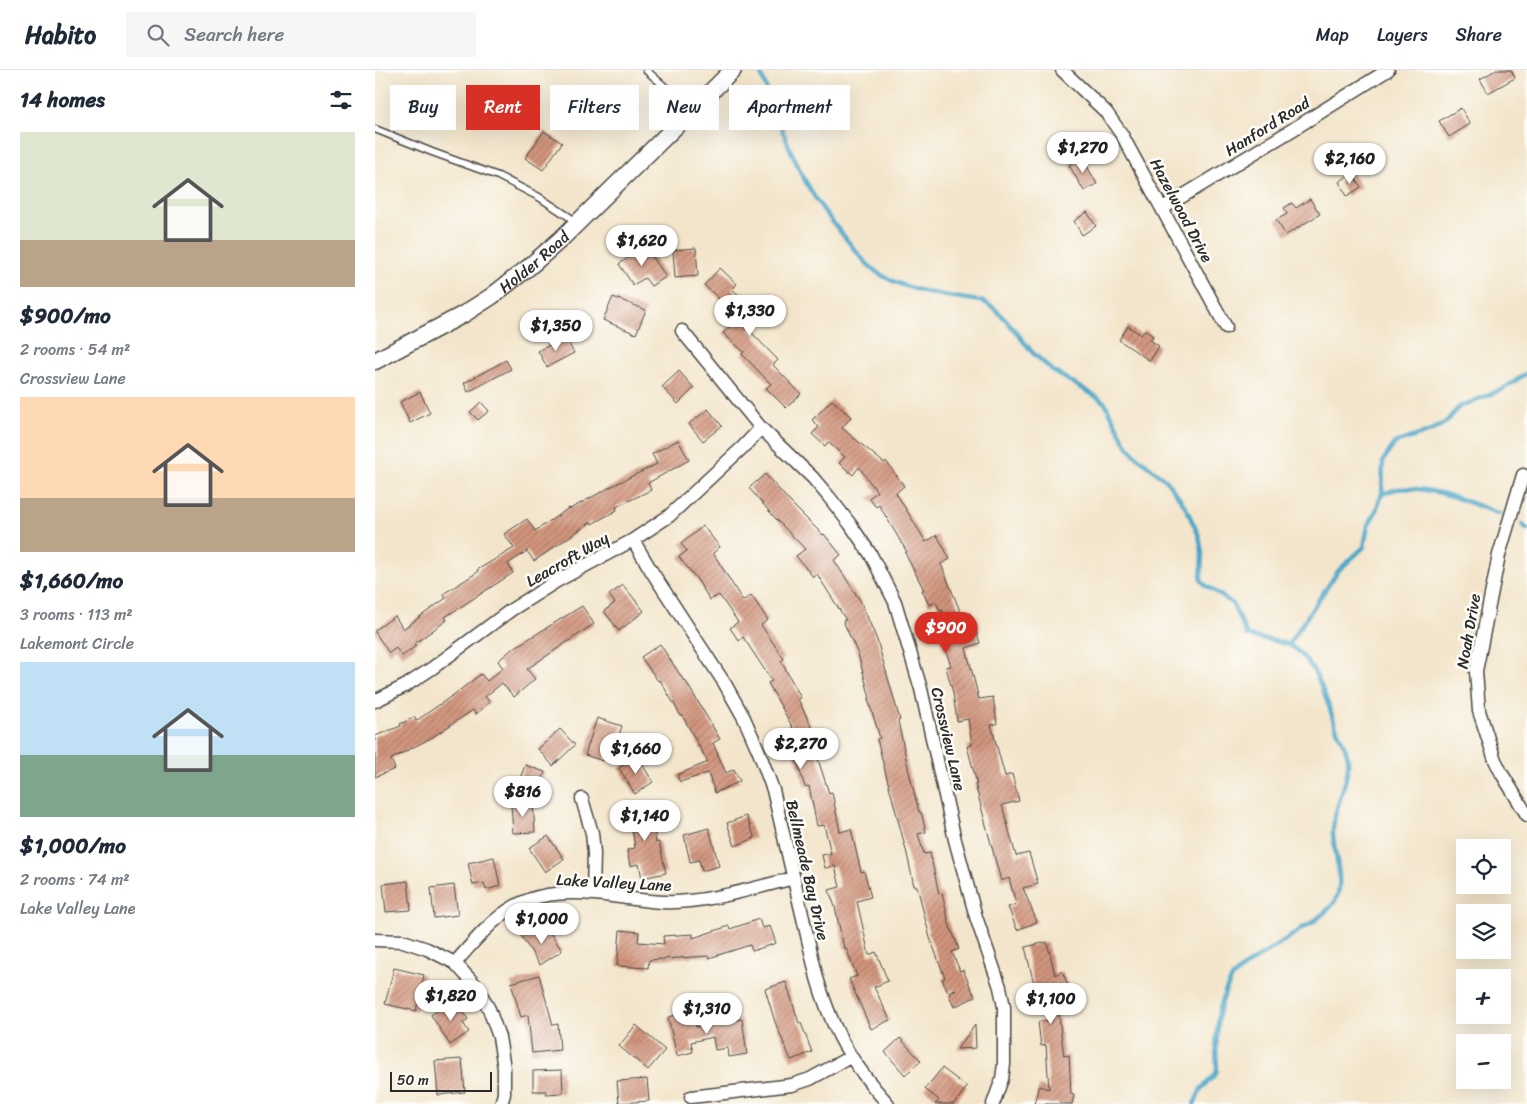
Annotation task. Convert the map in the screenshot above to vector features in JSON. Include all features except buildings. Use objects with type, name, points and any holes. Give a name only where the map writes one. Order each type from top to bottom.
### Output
[{"type":"street","name":"Holder Road","points":[[718,85],[733,70]]},
{"type":"street","name":"Hazelwood Drive","points":[[1062,70],[1114,122],[1227,327]]},
{"type":"street","name":"Hanford Road","points":[[1163,208],[1388,70]]},
{"type":"street","name":"Holder Road","points":[[375,361],[464,314],[492,296],[529,267],[672,130]]},
{"type":"street","name":"Crossview Lane","points":[[682,332],[761,428],[829,496],[851,524],[871,555],[895,602],[921,689],[960,859],[976,917],[1000,987],[1004,1007],[1004,1064],[1002,1079],[993,1104]]},
{"type":"street","name":"Leacroft Way","points":[[375,701],[405,686],[425,673],[511,610],[557,581],[633,540],[669,516],[761,428]]},
{"type":"street","name":"Noah Drive","points":[[1523,475],[1499,555],[1477,671],[1477,686],[1479,711],[1495,760],[1527,815]]},
{"type":"street","name":"Bellmeade Bay Drive","points":[[633,540],[725,684],[744,718],[773,790],[825,1005],[850,1057],[888,1104]]},
{"type":"street","points":[[582,800],[592,833],[595,853],[593,894]]},
{"type":"street","name":"Lake Valley Lane","points":[[455,963],[490,924],[514,906],[533,898],[550,894],[593,894],[663,902],[688,902],[794,878]]},
{"type":"street","points":[[375,940],[403,941],[427,949],[455,963],[477,987],[489,1010],[499,1037],[504,1068],[504,1094],[501,1104]]},
{"type":"street","points":[[691,1097],[793,1085],[810,1079],[850,1057]]},
{"type":"lane","points":[[647,70],[663,85]]},
{"type":"lane","points":[[375,129],[498,176],[539,197],[577,222]]},
{"type":"waterway","points":[[760,72],[789,147],[803,177],[823,210],[864,261],[879,274],[908,287],[984,302],[994,308],[1033,353],[1053,371],[1105,403],[1126,444],[1135,455],[1167,481],[1185,506],[1199,536],[1202,552],[1201,580],[1204,584],[1232,603],[1247,635],[1283,643],[1294,648],[1310,665],[1321,684],[1348,757],[1347,775],[1335,814],[1333,830],[1339,875],[1338,893],[1333,904],[1322,915],[1244,967],[1232,978],[1225,992],[1219,1012],[1216,1046],[1217,1071],[1201,1089],[1194,1104]]},
{"type":"waterway","points":[[1288,645],[1338,571],[1364,547],[1368,525],[1382,494],[1383,461],[1395,443],[1431,431],[1446,422],[1459,407],[1503,389],[1527,373]]},
{"type":"waterway","points":[[1382,494],[1397,489],[1410,488],[1436,492],[1500,514]]},
{"type":"waterway","points":[[1522,524],[1527,529]]}]
